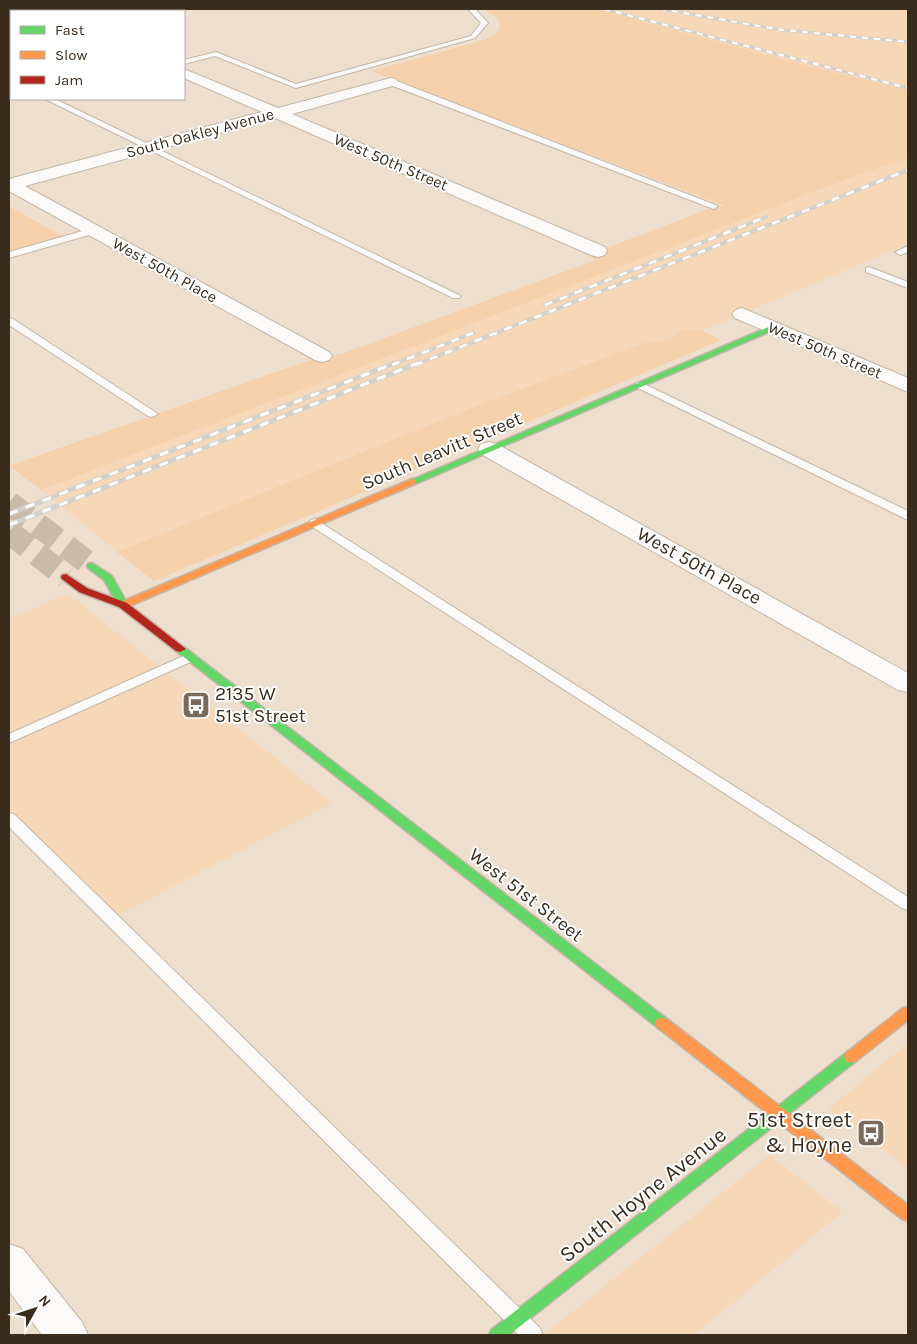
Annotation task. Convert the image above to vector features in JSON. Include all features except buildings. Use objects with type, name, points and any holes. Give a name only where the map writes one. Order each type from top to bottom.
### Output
[{"type":"street","name":"West 50th Street","points":[[185,73],[598,251]]},
{"type":"street","name":"South Oakley Avenue","points":[[9,184],[391,82]]},
{"type":"street","name":"West 50th Place","points":[[9,184],[322,356]]},
{"type":"street","name":"West 50th Street","points":[[742,314],[908,386]]},
{"type":"street","name":"South Leavitt Street","points":[[122,605],[774,328]]},
{"type":"street","name":"West 50th Place","points":[[489,449],[908,684]]},
{"type":"street","name":"West 51st Street","points":[[92,566],[108,578],[122,605]]},
{"type":"street","name":"West 51st Street","points":[[66,577],[83,590],[122,605],[908,1214]]},
{"type":"street","name":"South Hoyne Avenue","points":[[497,1335],[908,1012]]},
{"type":"street","points":[[9,1261],[67,1335]]},
{"type":"lane","points":[[185,62],[216,54],[296,86],[473,36],[485,24],[471,9]]},
{"type":"lane","points":[[391,82],[714,206]]},
{"type":"lane","points":[[51,100],[456,296]]},
{"type":"lane","points":[[9,255],[93,231]]},
{"type":"lane","points":[[869,270],[908,285]]},
{"type":"lane","points":[[9,321],[152,414]]},
{"type":"lane","points":[[640,386],[908,516]]},
{"type":"lane","points":[[315,523],[908,904]]},
{"type":"lane","points":[[9,739],[190,657]]},
{"type":"lane","points":[[9,818],[533,1335]]},
{"type":"shaded area","points":[[483,9],[595,9],[812,67],[908,90],[908,158],[855,176],[41,490],[9,466],[307,361],[344,353],[596,260],[590,257],[610,250],[607,248],[714,207],[725,206],[371,71],[480,41],[496,34],[500,26],[496,17]]},
{"type":"shaded area","points":[[517,9],[908,9],[908,122]]},
{"type":"shaded area","points":[[908,139],[908,244],[702,331],[721,340],[154,581],[9,466],[307,361],[344,353],[596,260],[586,255]]},
{"type":"shaded area","points":[[9,206],[62,236],[9,252]]},
{"type":"shaded area","points":[[684,329],[702,331],[721,340],[154,581],[117,552],[481,404],[644,343],[669,340]]},
{"type":"shaded area","points":[[68,594],[332,803],[111,919],[9,818],[9,619]]},
{"type":"shaded area","points":[[908,1043],[908,1169],[828,1109]]},
{"type":"shaded area","points":[[770,1155],[842,1212],[694,1335],[543,1335]]},
{"type":"tunnel","points":[[9,503],[92,566]]},
{"type":"tunnel","points":[[9,532],[66,577]]},
{"type":"railway","points":[[604,9],[908,88]]},
{"type":"railway","points":[[660,9],[783,30],[908,42]]},
{"type":"railway","points":[[415,365],[908,170]]},
{"type":"railway","points":[[545,305],[766,217]]},
{"type":"railway","points":[[392,365],[473,333]]},
{"type":"railway","points":[[9,514],[395,363]]},
{"type":"railway","points":[[9,525],[418,363]]},
{"type":"traffic: fast","points":[[63,10],[69,9]]},
{"type":"traffic: fast","points":[[412,482],[774,328]]},
{"type":"traffic: fast","points":[[92,566],[108,578],[123,605]]},
{"type":"traffic: fast","points":[[180,649],[662,1023]]},
{"type":"traffic: fast","points":[[497,1335],[851,1057]]},
{"type":"traffic: slow","points":[[123,605],[412,482]]},
{"type":"traffic: slow","points":[[851,1057],[908,1012]]},
{"type":"traffic: slow","points":[[662,1023],[908,1214]]},
{"type":"traffic: jam","points":[[66,577],[83,590],[123,605],[180,649]]},
{"type":"place","name":"2135 W 51st Street","points":[[196,705]]},
{"type":"place","name":"51st Street & Hoyne","points":[[871,1133]]}]
